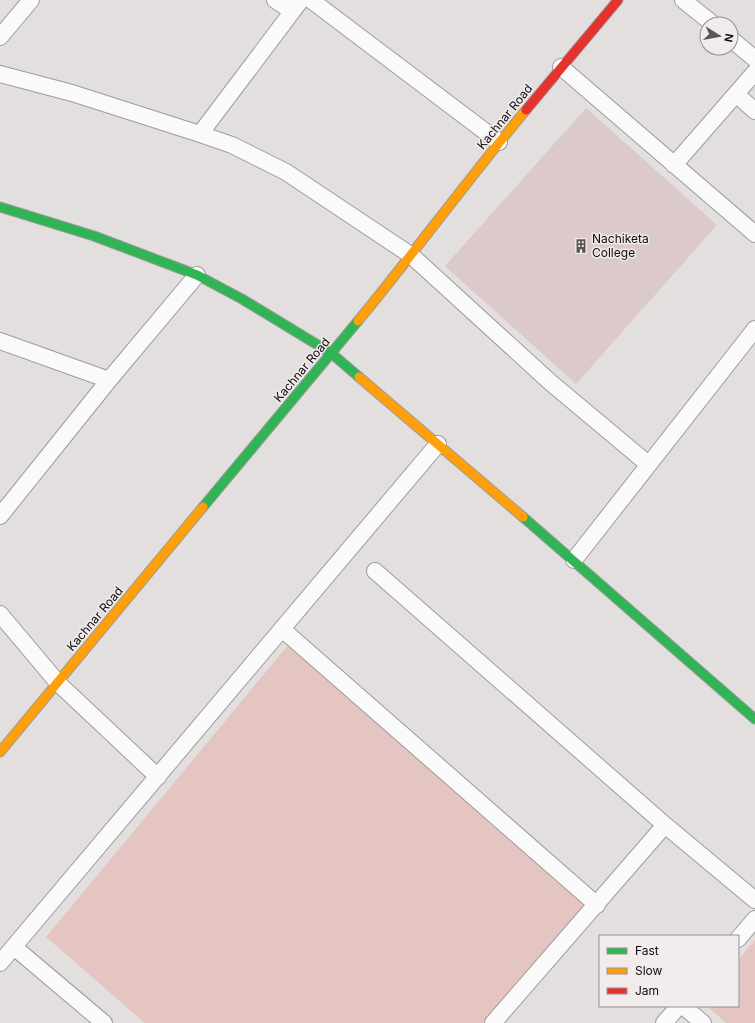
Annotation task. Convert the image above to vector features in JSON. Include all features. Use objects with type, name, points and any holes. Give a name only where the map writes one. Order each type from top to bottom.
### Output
[{"type":"street","points":[[0,37],[31,0]]},
{"type":"street","points":[[200,134],[297,6],[275,0]]},
{"type":"street","points":[[311,0],[499,142]]},
{"type":"street","name":"Kachnar Road","points":[[0,752],[412,256],[499,142],[618,0]]},
{"type":"street","points":[[684,0],[703,16]]},
{"type":"street","points":[[739,46],[755,59]]},
{"type":"street","points":[[561,67],[755,234]]},
{"type":"street","points":[[674,165],[755,72]]},
{"type":"street","points":[[0,74],[72,93],[200,134],[232,145],[286,172],[412,256],[550,382],[648,464]]},
{"type":"street","points":[[736,94],[755,111]]},
{"type":"street","points":[[0,207],[94,236],[197,275],[242,299],[331,353],[574,560],[755,719]]},
{"type":"street","points":[[0,516],[109,380],[197,275]]},
{"type":"street","points":[[574,560],[755,329]]},
{"type":"street","points":[[0,341],[109,380]]},
{"type":"street","points":[[0,963],[438,444]]},
{"type":"street","points":[[374,571],[665,825],[755,900]]},
{"type":"street","points":[[0,614],[58,683],[158,777]]},
{"type":"street","points":[[282,629],[597,905]]},
{"type":"street","points":[[493,1023],[665,825]]},
{"type":"street","points":[[739,938],[755,919]]},
{"type":"street","points":[[14,947],[104,1023]]},
{"type":"street","points":[[664,1023],[678,1007]]},
{"type":"street","points":[[684,1007],[703,1023]]},
{"type":"shaded area","points":[[294,638],[596,907],[493,1023],[145,1023],[46,937]]},
{"type":"shaded area","points":[[755,940],[755,1023],[726,1023],[708,1007],[739,1007],[739,959]]},
{"type":"building","name":"Nachiketa College","points":[[586,108],[717,225],[576,384],[445,266]]},
{"type":"traffic: fast","points":[[0,207],[94,236],[197,275],[242,299],[331,353],[359,377]]},
{"type":"traffic: fast","points":[[203,507],[358,321]]},
{"type":"traffic: fast","points":[[523,517],[755,719]]},
{"type":"traffic: slow","points":[[358,321],[483,162],[526,110]]},
{"type":"traffic: slow","points":[[359,377],[523,517]]},
{"type":"traffic: slow","points":[[0,752],[203,507]]},
{"type":"traffic: jam","points":[[526,110],[618,0]]},
{"type":"place","name":"Nachiketa College","points":[[581,246]]}]
